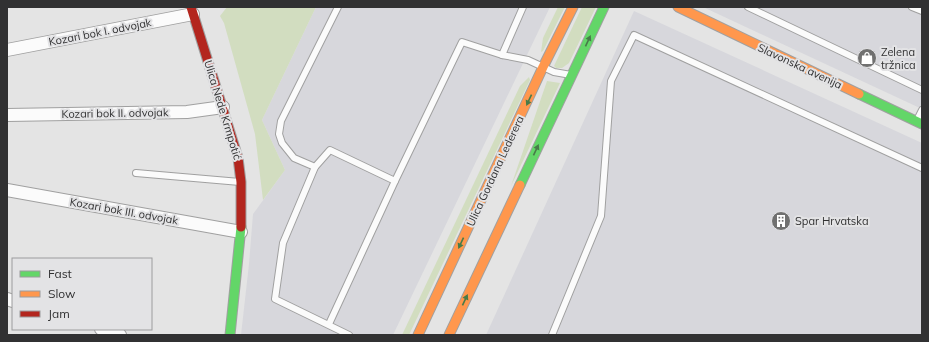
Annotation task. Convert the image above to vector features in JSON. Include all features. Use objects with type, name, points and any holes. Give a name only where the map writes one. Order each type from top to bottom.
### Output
[{"type":"street","name":"Ulica Gordana Lederera","points":[[418,335],[573,7]]},
{"type":"street","points":[[448,335],[604,7]]},
{"type":"street","name":"Slavonska avenija","points":[[678,7],[919,123]]},
{"type":"street","name":"Kozari bok I. odvojak","points":[[7,50],[192,10]]},
{"type":"street","name":"Ulica Nede Krmpotić","points":[[192,10],[238,158],[241,182],[241,232],[230,335]]},
{"type":"street","name":"Kozari bok II. odvojak","points":[[7,115],[187,112],[223,107]]},
{"type":"street","name":"Kozari bok III. odvojak","points":[[7,190],[241,232]]},
{"type":"street","points":[[104,330],[120,335]]},
{"type":"lane","points":[[316,167],[294,158],[282,143],[279,134],[282,121],[338,7]]},
{"type":"lane","points":[[502,55],[523,7]]},
{"type":"lane","points":[[748,7],[922,90]]},
{"type":"lane","points":[[912,7],[922,11]]},
{"type":"lane","points":[[552,335],[601,216],[610,81],[634,35],[922,168]]},
{"type":"lane","points":[[329,324],[395,181],[462,42],[502,55],[528,60],[558,73],[572,75]]},
{"type":"lane","points":[[919,123],[922,110]]},
{"type":"lane","points":[[349,335],[329,324],[274,299],[283,243],[316,167],[330,150],[395,181]]},
{"type":"lane","points":[[136,173],[241,182]]},
{"type":"shaded area","points":[[316,7],[550,7],[393,335],[241,335],[253,214],[285,170],[262,120]]},
{"type":"shaded area","name":"Zelena tržnica","points":[[703,7],[922,7],[922,109]]},
{"type":"shaded area","points":[[634,11],[922,143],[922,335],[486,335]]},
{"type":"green space","points":[[227,7],[316,7],[262,120],[285,170],[263,200],[255,134],[224,23],[220,16]]},
{"type":"green space","points":[[558,7],[565,7],[543,51],[541,52],[543,38]]},
{"type":"green space","points":[[582,7],[596,7],[569,63],[562,68],[556,68],[554,66]]},
{"type":"green space","points":[[529,77],[530,80],[409,335],[402,335],[520,86]]},
{"type":"green space","points":[[547,81],[560,83],[511,186]]},
{"type":"traffic: fast","points":[[520,185],[604,7]]},
{"type":"traffic: fast","points":[[859,94],[922,124]]},
{"type":"traffic: fast","points":[[230,335],[241,227]]},
{"type":"traffic: slow","points":[[418,335],[543,67],[573,7]]},
{"type":"traffic: slow","points":[[678,7],[859,94]]},
{"type":"traffic: slow","points":[[449,335],[520,185]]},
{"type":"traffic: jam","points":[[191,7],[238,158],[241,182],[241,227]]},
{"type":"place","name":"Zelena tržnica","points":[[867,58]]},
{"type":"place","name":"Spar Hrvatska","points":[[781,221]]}]
